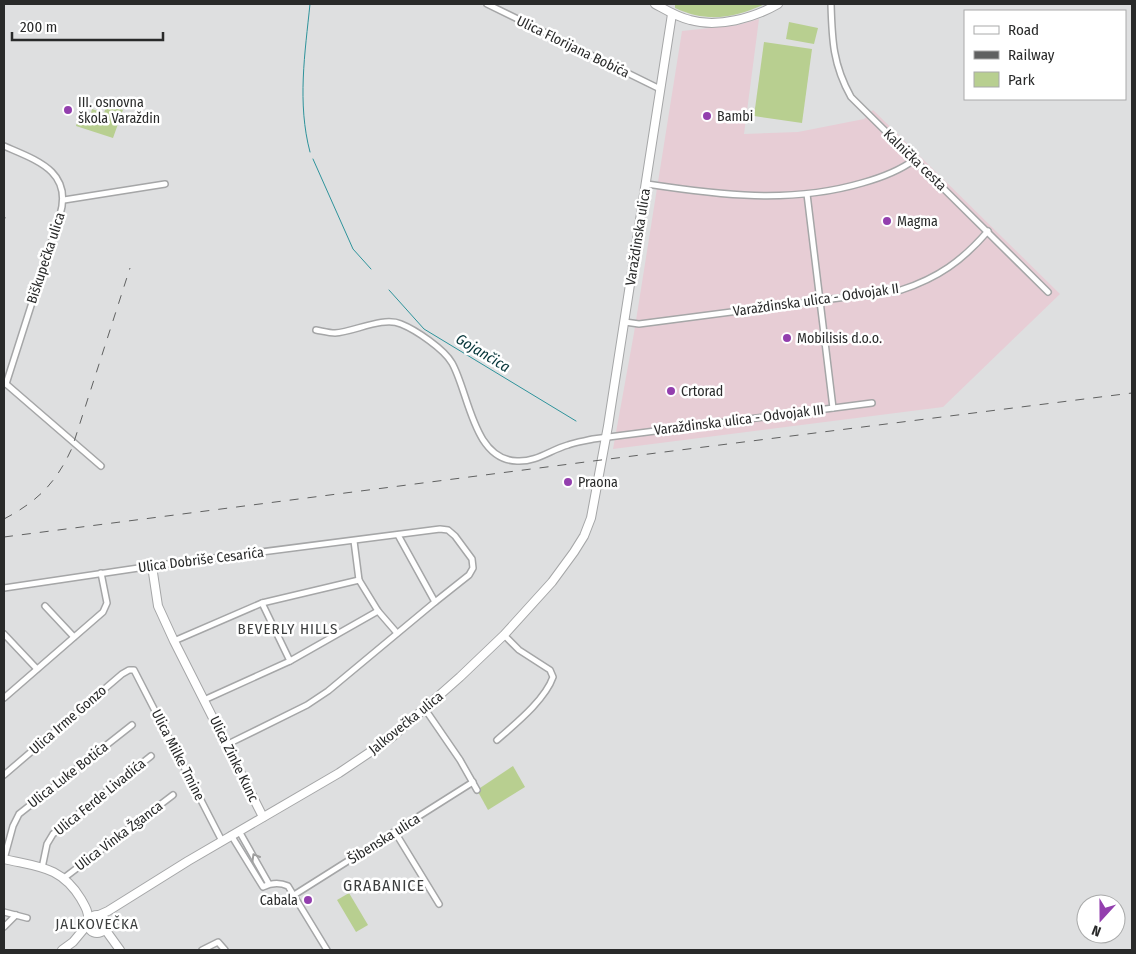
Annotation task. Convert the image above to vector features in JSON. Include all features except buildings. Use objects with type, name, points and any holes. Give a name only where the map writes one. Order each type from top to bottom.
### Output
[{"type":"main road","points":[[655,4],[672,14],[700,23],[721,22],[755,14],[778,4]]},
{"type":"main road","name":"Varaždinska ulica","points":[[600,460],[625,322],[672,14]]},
{"type":"main road","name":"Jalkovečka ulica","points":[[98,915],[122,903],[364,757],[396,734],[425,709],[504,635],[556,577],[584,536],[593,506],[600,460]]},
{"type":"main road","name":"Ulica Zinke Kunc","points":[[152,566],[158,606],[263,818]]},
{"type":"main road","points":[[4,859],[42,868],[64,878],[80,897],[98,915],[104,918],[107,932],[119,949]]},
{"type":"main road","points":[[80,897],[88,913],[89,929],[119,949]]},
{"type":"main road","name":"Jalkovečka ulica","points":[[106,925],[109,917],[122,903]]},
{"type":"main road","points":[[73,942],[91,916],[98,915]]},
{"type":"main road","points":[[62,950],[88,934],[104,930],[106,925]]},
{"type":"street","name":"Ulica Florijana Bobića","points":[[487,4],[660,89]]},
{"type":"street","name":"Kalnička cesta","points":[[831,4],[835,61],[844,85],[851,97],[1048,292]]},
{"type":"street","points":[[4,146],[47,167],[60,184],[64,200]]},
{"type":"street","points":[[647,184],[696,191],[777,197],[848,187],[897,170],[914,160]]},
{"type":"street","name":"Biškupečka ulica","points":[[101,466],[5,383],[64,200],[165,184]]},
{"type":"street","points":[[807,194],[833,408]]},
{"type":"street","name":"Varaždinska ulica - Odvojak II","points":[[625,322],[639,324],[901,290],[924,282],[951,267],[976,245],[988,231]]},
{"type":"street","name":"Varaždinska ulica - Odvojak III","points":[[316,330],[334,333],[394,322],[406,326],[438,348],[452,363],[481,437],[491,451],[504,458],[516,461],[539,458],[567,445],[605,438],[872,403]]},
{"type":"street","name":"Ulica Dobriše Cesarića","points":[[4,588],[100,573],[440,529],[448,530],[455,536],[472,559],[473,568],[469,575],[397,632],[328,691],[307,705],[226,745]]},
{"type":"street","points":[[398,535],[435,602]]},
{"type":"street","points":[[354,541],[359,580],[378,611],[397,632]]},
{"type":"street","points":[[4,698],[103,612],[106,608],[106,598],[100,573]]},
{"type":"street","points":[[174,641],[262,603],[359,580]]},
{"type":"street","points":[[262,603],[290,661]]},
{"type":"street","points":[[45,606],[74,637]]},
{"type":"street","name":"Ulica Zinke Kunc","points":[[204,700],[290,661],[378,611]]},
{"type":"street","points":[[4,634],[37,669]]},
{"type":"street","points":[[497,740],[538,700],[553,677],[550,670],[519,650],[504,635]]},
{"type":"street","name":"Ulica Irme Gonzo","points":[[4,775],[122,674],[129,670],[134,670]]},
{"type":"street","name":"Ulica Milke Tmine","points":[[134,670],[222,841]]},
{"type":"street","points":[[425,709],[455,752],[477,790]]},
{"type":"street","name":"Ulica Luke Botića","points":[[4,859],[13,826],[19,814],[132,725]]},
{"type":"street","name":"Ulica Ferde Livadića","points":[[42,868],[47,844],[53,834],[151,756]]},
{"type":"street","name":"Šibenska ulica","points":[[294,895],[473,782]]},
{"type":"street","name":"Ulica Vinka Žganca","points":[[64,878],[173,795]]},
{"type":"street","points":[[239,831],[269,884]]},
{"type":"street","points":[[395,832],[439,904]]},
{"type":"street","points":[[231,836],[263,887],[269,884],[280,883],[285,885],[294,895],[327,950]]},
{"type":"street","points":[[4,912],[27,918]]},
{"type":"street","points":[[4,927],[16,915]]},
{"type":"street","points":[[202,950],[218,942],[225,950]]},
{"type":"shaded area","points":[[759,19],[744,134],[798,132],[864,119],[873,110],[1060,294],[943,407],[613,449],[634,333],[682,31],[738,25]]},
{"type":"green space","points":[[675,4],[765,4],[742,13],[709,17],[687,13],[675,8]]},
{"type":"green space","points":[[789,22],[818,28],[814,44],[786,39]]},
{"type":"green space","points":[[764,42],[812,49],[802,123],[754,116]]},
{"type":"green space","points":[[107,104],[123,110],[113,138],[76,126],[81,110],[91,113],[92,109],[104,113]]},
{"type":"green space","points":[[513,766],[525,787],[488,810],[477,790]]},
{"type":"green space","points":[[349,893],[368,925],[356,932],[337,900]]},
{"type":"waterway","name":"Gojančica","points":[[310,4],[303,78],[304,115],[310,152]]},
{"type":"waterway","name":"Gojančica","points":[[313,159],[353,249],[371,269]]},
{"type":"waterway","name":"Gojančica","points":[[389,290],[424,329],[576,421]]},
{"type":"railway","points":[[4,222],[5,217]]},
{"type":"railway","points":[[4,519],[27,505],[45,490],[66,460],[72,448],[130,268]]},
{"type":"railway","points":[[4,537],[1132,393]]},
{"type":"place","name":"III. osnovna škola Varaždin","points":[[68,110]]},
{"type":"place","name":"Bambi","points":[[707,116]]},
{"type":"place","name":"Magma","points":[[887,221]]},
{"type":"place","name":"Mobilisis d.o.o.","points":[[787,338]]},
{"type":"place","name":"Crtorad","points":[[671,391]]},
{"type":"place","name":"Praona","points":[[568,482]]},
{"type":"place","name":"Cabala","points":[[308,900]]},
{"type":"district","name":"BEVERLY HILLS","points":[[288,629]]},
{"type":"district","name":"GRABANICE","points":[[384,885]]},
{"type":"district","name":"JALKOVEČKA","points":[[97,924]]}]
